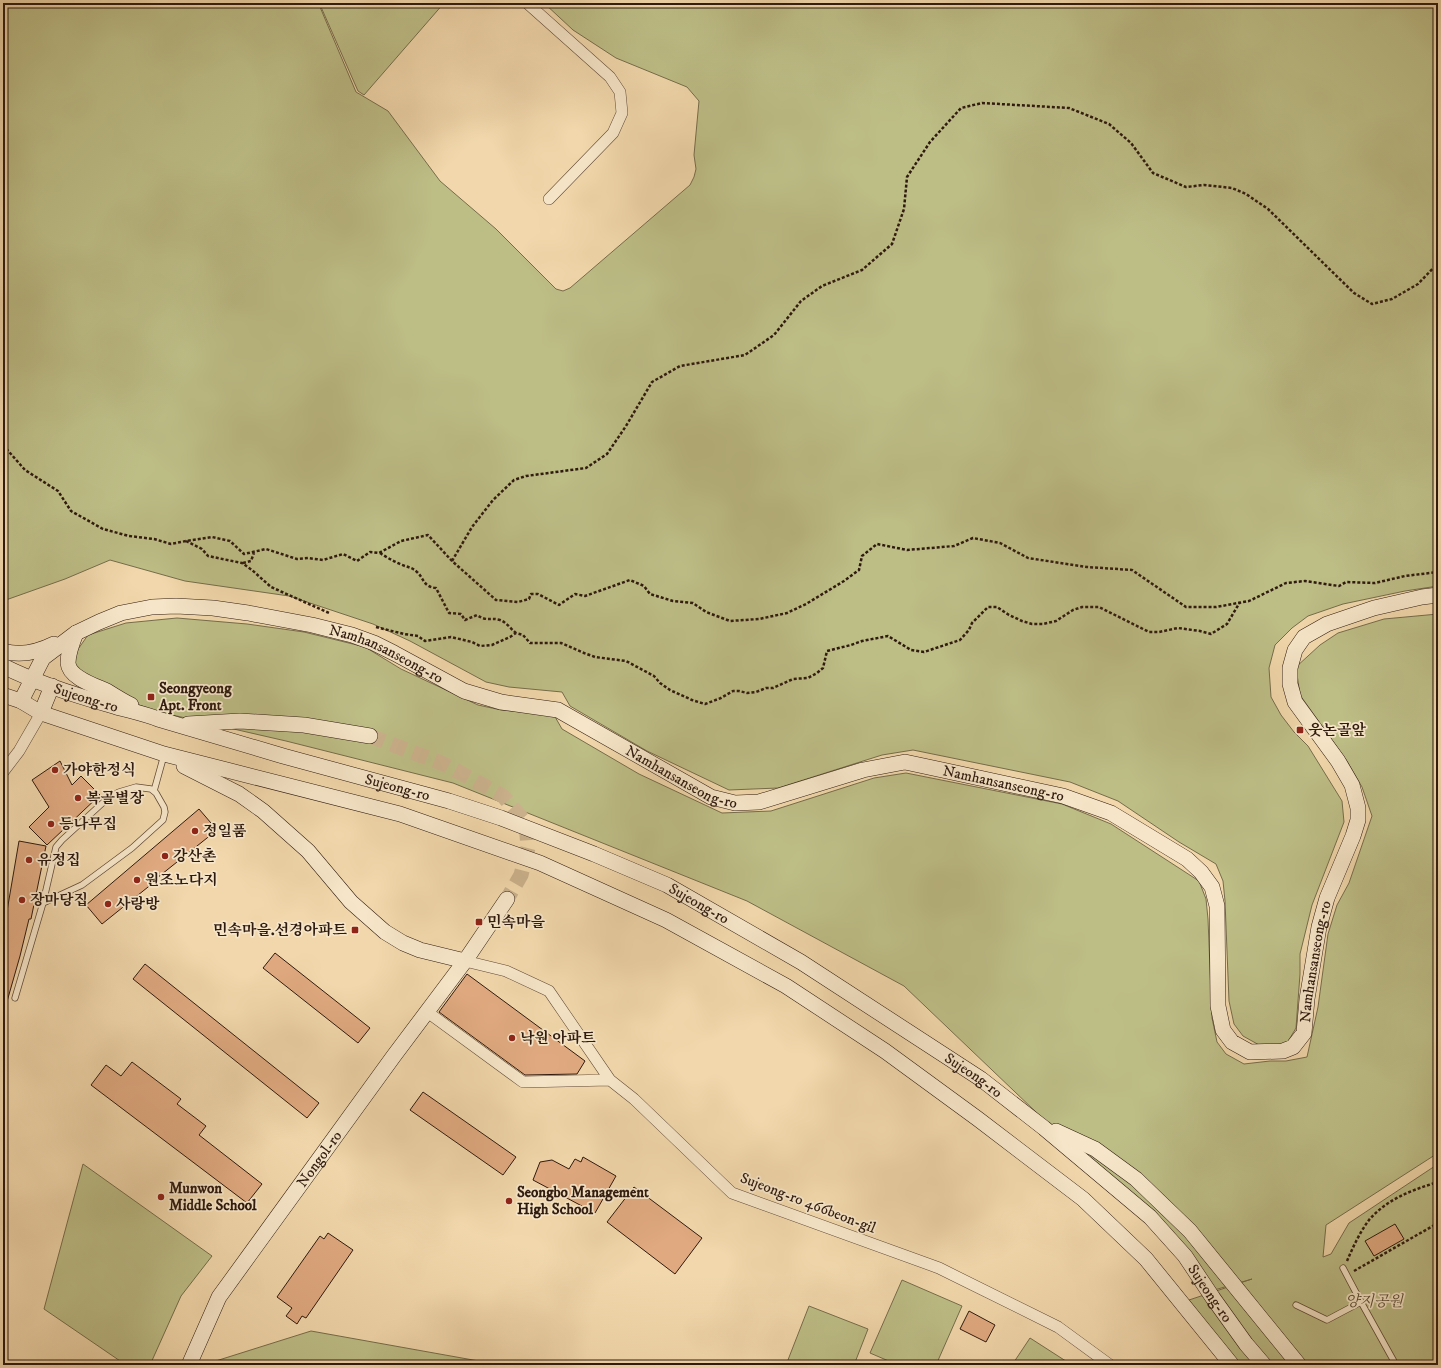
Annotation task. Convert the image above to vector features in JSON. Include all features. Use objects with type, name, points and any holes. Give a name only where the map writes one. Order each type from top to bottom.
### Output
[{"type":"main road","name":"Namhansanseong-ro","points":[[21,701],[43,658],[76,633],[121,614],[152,607],[176,606],[213,608],[248,613],[352,634],[394,653],[464,691],[501,702],[558,710],[711,797],[735,803],[759,802],[863,770],[905,762],[1063,796],[1111,813],[1187,859],[1201,872],[1212,887],[1217,906],[1218,1006],[1223,1030],[1232,1042],[1250,1052],[1283,1052],[1293,1047],[1304,1033],[1307,999],[1319,926],[1326,898],[1353,836],[1358,820],[1358,808],[1352,785],[1338,762],[1295,702],[1290,684],[1290,668],[1295,650],[1304,637],[1327,624],[1374,608],[1422,597],[1438,595]]},
{"type":"main road","points":[[3,651],[24,652],[41,650],[76,633]]},
{"type":"main road","points":[[76,633],[69,654],[68,663],[71,670],[90,685],[107,692],[146,714]]},
{"type":"main road","name":"Sujeong-ro","points":[[3,666],[32,680],[97,702],[146,714],[283,756],[449,801],[502,818],[667,884],[801,962],[907,1030],[981,1079],[1036,1122],[1150,1217],[1185,1256],[1234,1327],[1264,1365]]},
{"type":"main road","points":[[41,713],[52,686]]},
{"type":"main road","name":"Sujeong-ro","points":[[3,695],[21,701],[41,713],[164,754],[400,814],[540,863],[666,920],[786,986],[885,1051],[978,1119],[1083,1199],[1146,1259],[1232,1365]]},
{"type":"main road","points":[[177,724],[240,721],[304,725],[370,736]]},
{"type":"main road","points":[[164,754],[239,794],[263,811],[308,851],[352,902],[384,932],[402,943],[420,950],[465,960]]},
{"type":"main road","name":"Nongol-ro","points":[[189,1365],[219,1297],[426,1010],[465,960],[507,899]]},
{"type":"main road","points":[[1036,1122],[1095,1149],[1136,1179],[1190,1231],[1299,1365]]},
{"type":"street","points":[[527,3],[610,77],[620,92],[622,112],[613,133],[549,200]]},
{"type":"street","points":[[3,772],[19,752],[41,713]]},
{"type":"street","name":"Sujeong-ro 466beon-gil","points":[[465,960],[506,971],[549,991],[610,1080],[634,1099],[732,1193],[939,1268],[1058,1328],[1110,1365]]},
{"type":"street","points":[[426,1010],[523,1082],[610,1080]]},
{"type":"lane","points":[[154,791],[164,754]]},
{"type":"lane","points":[[15,998],[56,848],[62,840],[107,799],[119,792],[136,787],[151,789],[154,791],[164,806],[165,812],[163,820],[132,848],[82,885],[42,903]]},
{"type":"lane","points":[[1343,1268],[1396,1365]]},
{"type":"lane","points":[[1296,1305],[1327,1320],[1361,1302]]},
{"type":"path","points":[[452,561],[472,527],[484,511],[514,480],[526,476],[586,468],[607,454],[626,426],[652,382],[680,366],[745,355],[774,335],[801,301],[822,286],[862,270],[892,244],[904,209],[907,177],[930,142],[960,108],[982,103],[1069,108],[1109,124],[1131,143],[1153,173],[1186,187],[1204,185],[1232,188],[1246,194],[1268,209],[1354,293],[1372,304],[1392,299],[1418,284],[1438,263]]},
{"type":"path","points":[[3,445],[25,470],[58,491],[71,511],[102,529],[129,536],[154,539],[171,544],[212,537],[230,541],[244,554],[254,553],[266,549],[297,559],[308,558],[323,560],[343,554],[357,561],[370,552],[379,553],[419,573],[423,582],[436,588],[449,613],[461,614],[465,620],[477,615],[484,619],[499,619],[504,621],[516,633],[523,636],[530,643],[561,643],[595,657],[626,661],[654,676],[660,683],[670,690],[705,704],[721,698],[732,691],[739,690],[747,693],[756,692],[766,688],[773,688],[793,679],[808,678],[823,668],[827,651],[836,650],[862,641],[888,636],[911,650],[924,652],[950,644],[960,640],[969,630],[972,623],[988,607],[997,607],[1022,621],[1032,624],[1043,624],[1056,622],[1073,610],[1082,607],[1099,607],[1149,632],[1159,632],[1178,628],[1211,634],[1227,624],[1240,602]]},
{"type":"path","points":[[379,553],[400,541],[428,535],[452,561],[496,600],[518,602],[529,599],[531,594],[538,594],[559,606],[575,594],[585,596],[630,580],[644,586],[650,594],[673,601],[693,603],[706,612],[730,621],[758,619],[787,613],[806,604],[859,570],[862,556],[877,544],[907,550],[954,546],[974,538],[1000,543],[1028,558],[1087,567],[1132,570],[1186,607],[1216,607],[1249,601],[1286,583],[1305,581],[1338,586],[1346,582],[1364,584],[1375,583],[1405,576],[1438,572]]},
{"type":"path","points":[[186,541],[202,549],[208,556],[242,563],[271,587],[332,615]]},
{"type":"path","points":[[242,563],[251,561],[254,553]]},
{"type":"path","points":[[375,627],[418,636],[425,641],[451,637],[472,642],[480,646],[492,645],[516,633]]},
{"type":"path","points":[[1343,1268],[1369,1220],[1386,1204],[1412,1190],[1438,1182]]},
{"type":"path","points":[[1346,1275],[1438,1223]]},
{"type":"green space","points":[[3,3],[311,3],[320,7],[356,92],[388,111],[440,181],[496,229],[556,289],[563,291],[570,288],[690,185],[696,169],[694,155],[699,101],[687,87],[616,58],[573,30],[544,3],[1438,3],[1438,586],[1405,591],[1343,604],[1308,616],[1292,628],[1275,645],[1269,668],[1271,697],[1281,715],[1294,732],[1308,746],[1342,801],[1344,822],[1312,905],[1300,954],[1296,1028],[1287,1043],[1261,1046],[1243,1036],[1234,1024],[1229,1001],[1223,881],[1216,864],[1179,842],[1118,801],[1070,782],[913,750],[882,755],[778,788],[729,790],[647,751],[570,706],[562,692],[509,687],[486,682],[410,641],[373,624],[289,596],[185,581],[110,560],[65,579],[3,601]]},
{"type":"green space","points":[[313,3],[444,3],[364,95],[358,91],[321,7]]},
{"type":"green space","name":"양지공원","points":[[1438,614],[1438,1153],[1326,1225],[1323,1257],[1331,1254],[1349,1223],[1438,1164],[1438,1365],[1238,1365],[1189,1300],[1252,1279],[1211,1291],[1146,1217],[904,986],[747,901],[453,783],[286,741],[155,711],[84,684],[69,662],[88,635],[126,623],[177,618],[247,624],[304,632],[365,647],[401,669],[478,705],[501,710],[554,715],[562,729],[639,774],[722,813],[771,811],[874,778],[906,773],[1062,804],[1111,824],[1199,881],[1206,899],[1212,1018],[1217,1042],[1226,1054],[1244,1064],[1286,1061],[1307,1057],[1318,1007],[1328,934],[1337,905],[1349,883],[1372,816],[1362,787],[1347,761],[1300,695],[1296,667],[1320,645],[1338,633],[1384,619]]},
{"type":"green space","points":[[83,1164],[212,1256],[181,1296],[150,1365],[126,1365],[44,1309]]},
{"type":"green space","points":[[902,1280],[962,1306],[936,1365],[898,1365],[870,1353]]},
{"type":"green space","points":[[809,1306],[868,1329],[854,1365],[786,1365]]},
{"type":"green space","points":[[311,1331],[501,1365],[203,1365]]},
{"type":"green space","points":[[1030,1338],[1072,1365],[1012,1365]]},
{"type":"building","points":[[60,761],[72,785],[81,776],[100,795],[47,845],[29,827],[49,807],[32,780]]},
{"type":"building","points":[[199,809],[217,830],[102,924],[86,905]]},
{"type":"building","points":[[19,841],[46,846],[31,919],[29,919],[6,1005],[3,1004],[3,917],[6,917]]},
{"type":"building","points":[[275,953],[370,1028],[358,1043],[263,968]]},
{"type":"building","points":[[145,964],[319,1103],[307,1118],[133,979]]},
{"type":"building","name":"낙원 아파트","points":[[467,974],[585,1061],[577,1074],[525,1075],[439,1012]]},
{"type":"building","points":[[132,1062],[181,1099],[177,1104],[206,1126],[199,1135],[262,1184],[247,1203],[91,1085],[106,1065],[121,1076]]},
{"type":"building","points":[[423,1092],[516,1157],[503,1175],[410,1110]]},
{"type":"building","points":[[583,1157],[616,1176],[595,1213],[533,1180],[540,1162],[552,1160],[569,1169],[575,1159],[581,1162]]},
{"type":"building","points":[[634,1187],[702,1238],[675,1274],[607,1222]]},
{"type":"building","points":[[1395,1224],[1404,1239],[1374,1256],[1365,1241]]},
{"type":"building","points":[[328,1233],[353,1250],[306,1318],[302,1316],[297,1324],[286,1316],[292,1308],[277,1297],[320,1236],[324,1239]]},
{"type":"building","points":[[969,1311],[995,1325],[986,1342],[960,1329]]},
{"type":"tunnel","points":[[370,736],[446,765],[503,796],[526,823],[528,848],[521,875],[507,899]]},
{"type":"place","name":"Seongyeong Apt. Front","points":[[151,697]]},
{"type":"place","name":"웃논골앞","points":[[1300,730]]},
{"type":"place","name":"가야한정식","points":[[55,770]]},
{"type":"place","name":"복골별장","points":[[78,798]]},
{"type":"place","name":"등나무집","points":[[51,824]]},
{"type":"place","name":"정일품","points":[[195,831]]},
{"type":"place","name":"강산촌","points":[[165,856]]},
{"type":"place","name":"유정집","points":[[29,860]]},
{"type":"place","name":"원조노다지","points":[[137,880]]},
{"type":"place","name":"장마당집","points":[[22,900]]},
{"type":"place","name":"사랑방","points":[[108,904]]},
{"type":"place","name":"민속마을","points":[[479,922]]},
{"type":"place","name":"민속마을.선경아파트","points":[[355,930]]},
{"type":"place","name":"낙원 아파트","points":[[512,1038]]},
{"type":"place","name":"Munwon Middle School","points":[[161,1197]]},
{"type":"place","name":"Seongbo Management High School","points":[[509,1201]]}]
